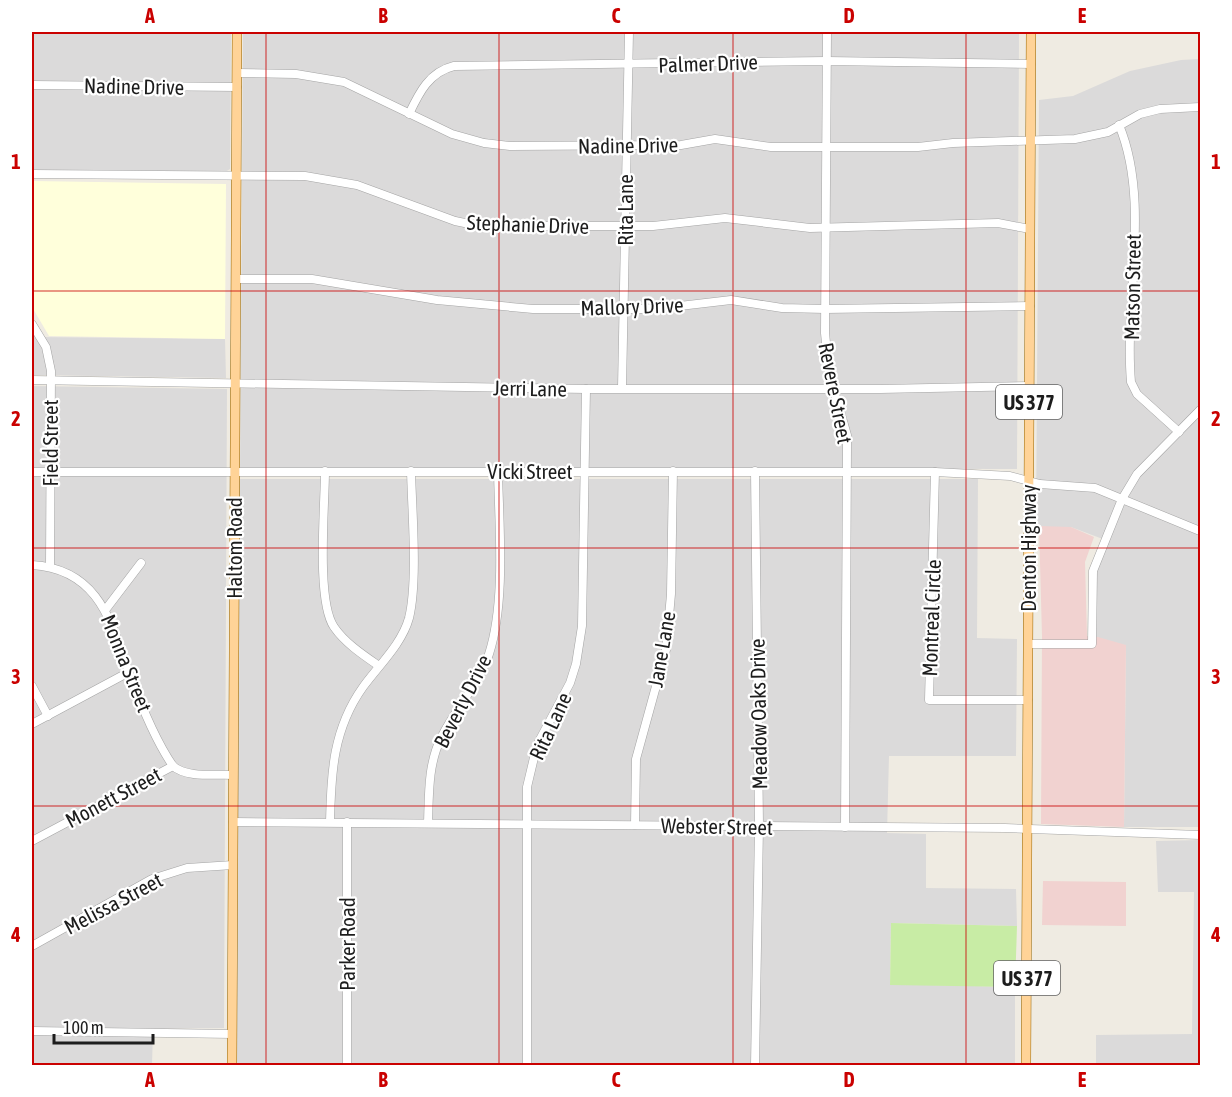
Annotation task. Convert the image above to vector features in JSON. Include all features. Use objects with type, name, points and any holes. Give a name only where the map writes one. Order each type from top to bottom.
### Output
[{"type":"main road","name":"Haltom Road","points":[[232,1065],[237,32]]},
{"type":"main road","name":"Denton Highway","points":[[1026,1065],[1031,32]]},
{"type":"street","name":"Rita Lane","points":[[622,388],[629,32]]},
{"type":"street","name":"Revere Street","points":[[827,32],[825,309],[829,373],[847,435],[845,827]]},
{"type":"street","name":"Palmer Drive","points":[[409,114],[426,83],[444,69],[454,66],[827,61],[1031,64]]},
{"type":"street","name":"Nadine Drive","points":[[237,73],[296,74],[344,82],[452,134],[484,143],[625,146],[681,145],[715,139],[771,147],[918,147],[953,143],[1075,139],[1108,132],[1140,114],[1160,109],[1200,107]]},
{"type":"street","name":"Nadine Drive","points":[[32,85],[237,87]]},
{"type":"street","name":"Matson Street","points":[[1119,125],[1127,143],[1134,182],[1131,382],[1137,394],[1179,432]]},
{"type":"street","name":"Stephanie Drive","points":[[32,174],[305,176],[345,182],[479,226],[676,225],[725,218],[786,227],[998,224],[1030,230]]},
{"type":"street","name":"Mallory Drive","points":[[236,279],[312,279],[494,307],[654,309],[731,300],[782,308],[825,309],[1030,306]]},
{"type":"street","name":"Field Street","points":[[32,324],[46,347],[51,380],[50,567]]},
{"type":"street","name":"Jerri Lane","points":[[32,380],[586,389],[1029,386]]},
{"type":"street","name":"Rita Lane","points":[[526,1065],[527,787],[533,755],[570,683],[576,664],[584,608],[586,389]]},
{"type":"street","points":[[1028,644],[1092,644],[1093,571],[1122,499],[1137,474],[1200,410]]},
{"type":"street","points":[[325,471],[324,590],[327,613],[334,627],[348,643],[379,666]]},
{"type":"street","points":[[330,822],[331,771],[340,729],[354,700],[403,633],[412,602],[411,471]]},
{"type":"street","name":"Beverly Drive","points":[[428,823],[430,779],[434,755],[441,737],[488,656],[493,636],[500,556],[498,471]]},
{"type":"street","name":"Jane Lane","points":[[635,825],[636,759],[666,650],[670,594],[673,471]]},
{"type":"street","name":"Meadow Oaks Drive","points":[[755,471],[759,826],[755,1065]]},
{"type":"street","name":"Vicki Street","points":[[32,472],[935,472],[1010,476],[1040,484],[1095,488],[1200,531]]},
{"type":"street","name":"Montreal Circle","points":[[935,472],[928,700],[1028,700]]},
{"type":"street","points":[[106,609],[141,563]]},
{"type":"street","name":"Monna Street","points":[[32,565],[50,567],[76,578],[91,590],[106,609],[124,652],[129,672],[172,766]]},
{"type":"street","points":[[32,724],[129,672]]},
{"type":"street","points":[[32,686],[48,716]]},
{"type":"street","name":"Monett Street","points":[[32,841],[172,766],[178,771],[233,775]]},
{"type":"street","name":"Webster Street","points":[[233,822],[845,827],[1200,835]]},
{"type":"street","name":"Parker Road","points":[[347,822],[347,1065]]},
{"type":"street","name":"Melissa Street","points":[[32,946],[152,879],[187,868],[233,865]]},
{"type":"street","points":[[32,1031],[232,1034]]},
{"type":"shaded area","points":[[32,32],[231,32],[230,169],[225,172],[32,170]]},
{"type":"shaded area","points":[[243,32],[1019,32],[1017,469],[240,468]]},
{"type":"shaded area","points":[[1200,59],[1200,827],[1124,827],[1126,646],[1096,637],[1096,571],[1108,541],[1071,527],[1036,527],[1039,100],[1073,96],[1130,71],[1181,60]]},
{"type":"shaded area","points":[[32,181],[226,184],[225,339],[49,336],[32,307]]},
{"type":"shaded area","points":[[32,329],[37,337],[225,339],[226,378],[32,375]]},
{"type":"shaded area","points":[[32,386],[227,389],[224,1028],[153,1029],[152,1065],[32,1066]]},
{"type":"shaded area","points":[[239,479],[978,479],[977,638],[1017,639],[1016,756],[889,756],[887,833],[926,834],[926,888],[1016,889],[1017,926],[891,923],[890,984],[1015,987],[1015,1065],[237,1066]]},
{"type":"shaded area","points":[[1039,526],[1071,527],[1094,537],[1085,562],[1087,636],[1126,645],[1124,827],[1041,824],[1042,636]]},
{"type":"shaded area","points":[[1200,840],[1200,1065],[1096,1065],[1096,1035],[1192,1034],[1194,892],[1158,892],[1156,841]]},
{"type":"shaded area","points":[[1043,881],[1126,882],[1126,926],[1042,925]]},
{"type":"green space","points":[[891,923],[1017,926],[1015,987],[890,985]]}]
